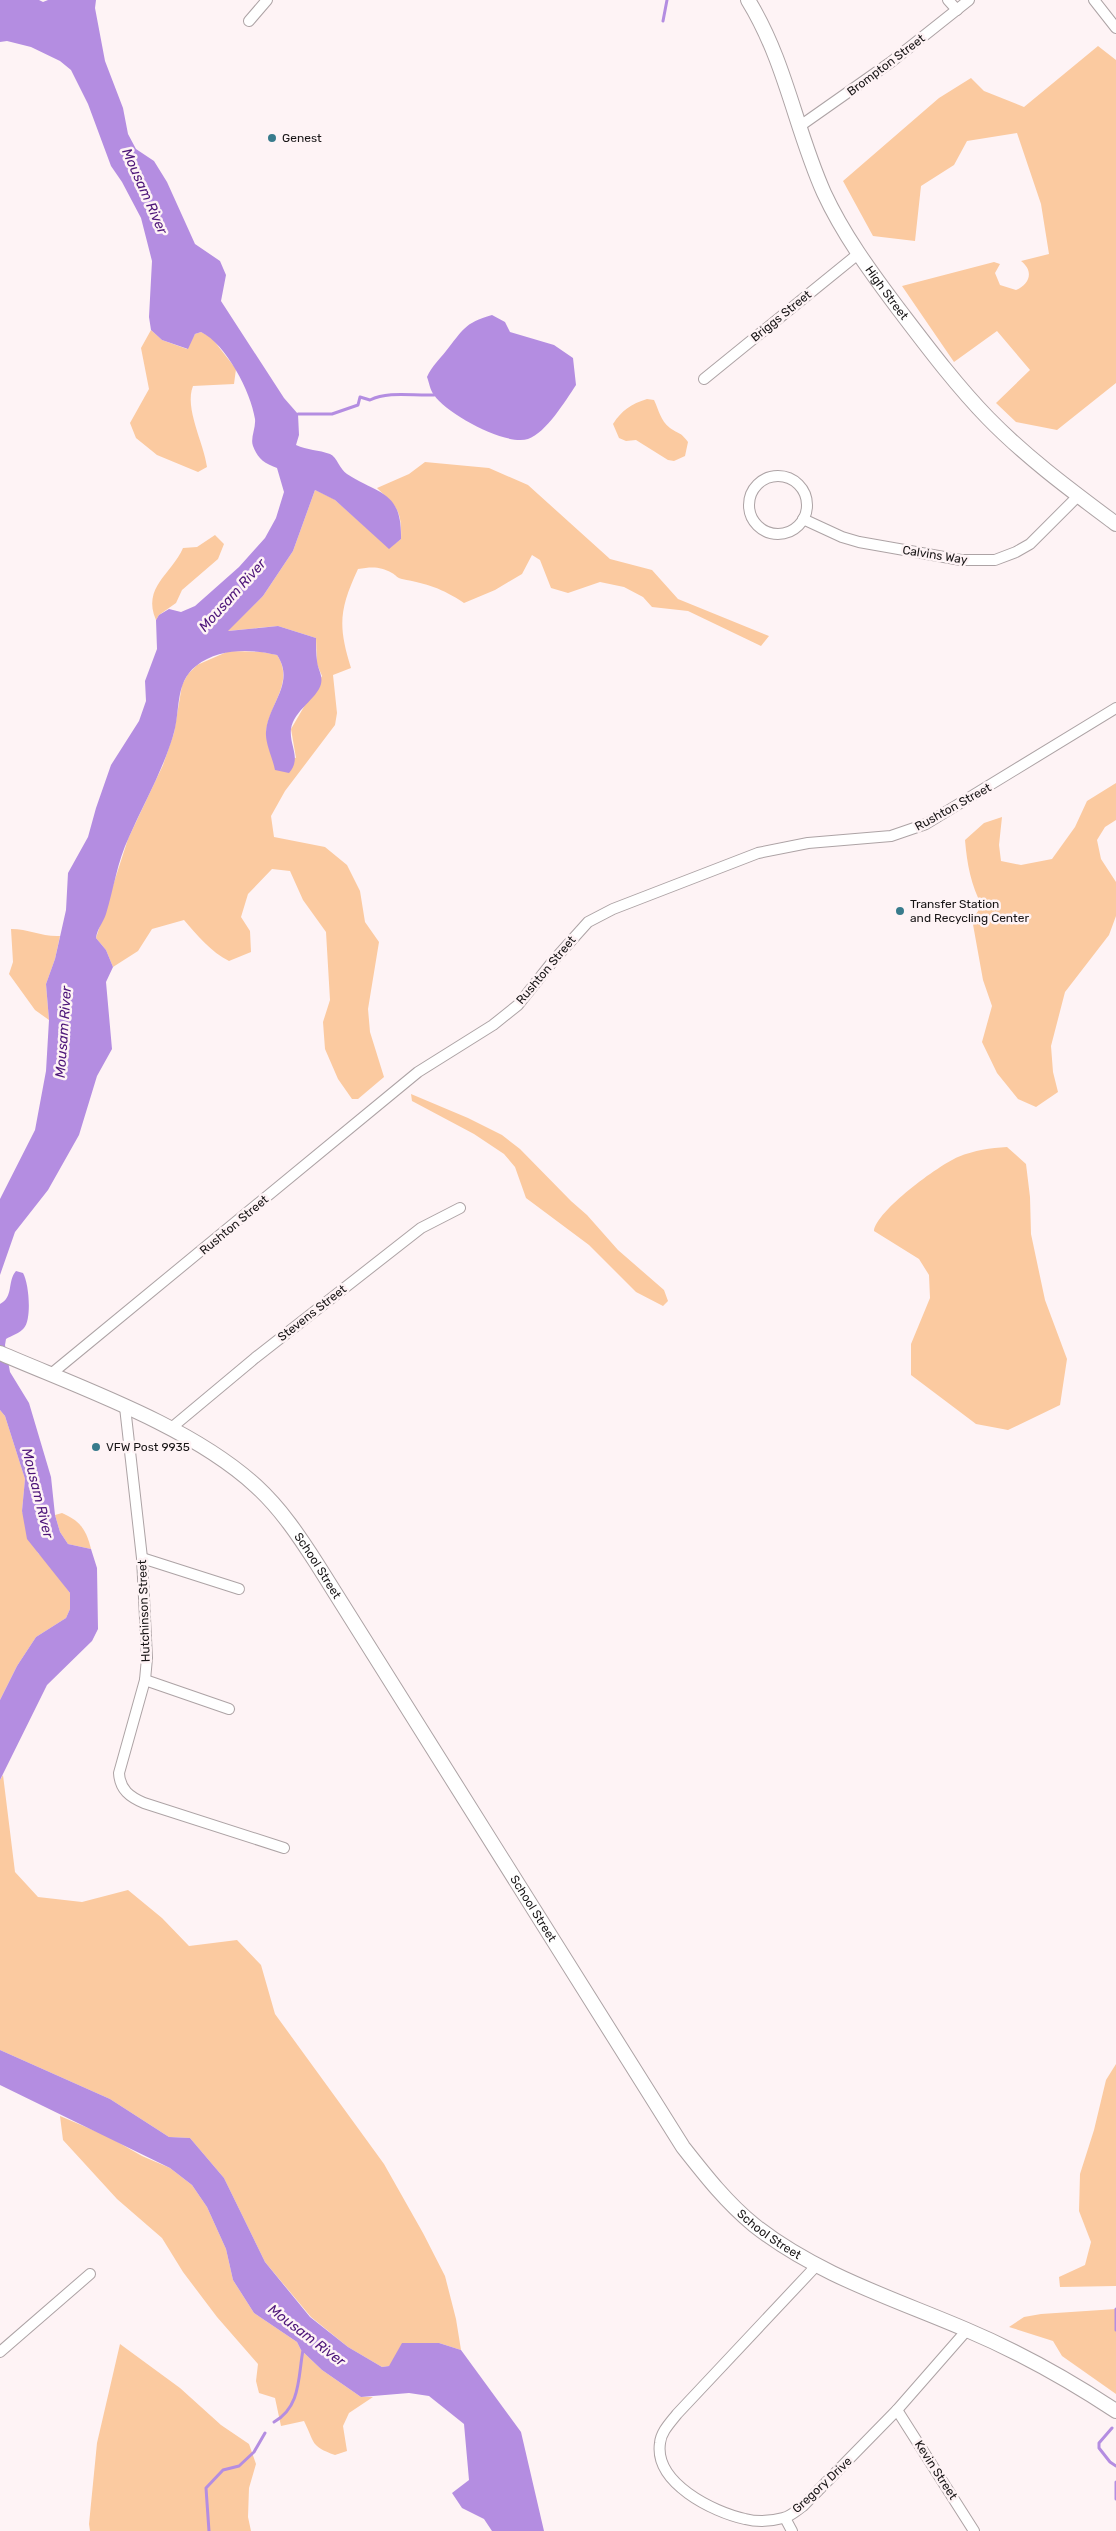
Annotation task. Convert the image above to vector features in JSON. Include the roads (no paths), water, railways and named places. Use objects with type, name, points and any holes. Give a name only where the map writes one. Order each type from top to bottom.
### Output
[{"type":"street","points":[[249,21],[267,0]]},
{"type":"street","name":"High Street","points":[[748,0],[779,61],[824,193],[858,254],[936,358],[987,417],[1018,447],[1116,524]]},
{"type":"street","points":[[948,0],[957,10]]},
{"type":"street","name":"Brompton Street","points":[[800,126],[885,67],[969,0]]},
{"type":"street","points":[[1094,0],[1116,28]]},
{"type":"street","name":"Briggs Street","points":[[704,379],[858,254]]},
{"type":"street","points":[[772,476],[790,478],[800,485],[806,496],[807,508],[803,519],[798,526],[781,534],[772,533],[760,528],[749,514],[749,501],[752,490],[761,481],[772,476]]},
{"type":"street","name":"Calvins Way","points":[[803,519],[842,537],[859,542],[961,560],[987,561],[1003,558],[1030,544],[1078,496]]},
{"type":"street","name":"Rushton Street","points":[[51,1374],[418,1072],[493,1025],[518,1005],[552,961],[588,922],[613,909],[758,853],[788,845],[891,836],[926,824],[1116,708]]},
{"type":"street","name":"Stevens Street","points":[[170,1429],[255,1358],[415,1233],[460,1208]]},
{"type":"street","name":"School Street","points":[[5,1356],[51,1374],[170,1429],[237,1470],[265,1494],[292,1526],[683,2147],[728,2202],[755,2226],[817,2265],[889,2299],[967,2330],[1028,2359],[1116,2412]]},
{"type":"street","name":"Hutchinson Street","points":[[125,1407],[142,1558],[146,1621],[145,1680],[119,1773],[123,1789],[144,1803],[284,1848]]},
{"type":"street","points":[[142,1558],[239,1590]]},
{"type":"street","points":[[145,1680],[229,1709]]},
{"type":"street","name":"Gregory Drive","points":[[817,2265],[666,2427],[659,2445],[661,2461],[667,2472],[687,2493],[702,2503],[745,2519],[786,2518],[803,2506],[823,2487],[897,2410],[967,2330]]},
{"type":"street","points":[[0,2352],[90,2274]]},
{"type":"street","name":"Kevin Street","points":[[897,2410],[974,2531]]},
{"type":"street","points":[[786,2518],[792,2531]]},
{"type":"water","name":"Mousam River","points":[[0,0],[39,0],[43,2],[48,0],[96,0],[95,8],[105,61],[123,108],[128,134],[136,149],[154,161],[167,182],[195,244],[220,261],[226,275],[221,301],[284,398],[298,414],[299,435],[296,445],[330,454],[347,474],[387,496],[398,512],[401,539],[389,549],[335,500],[315,490],[293,551],[263,596],[228,631],[278,626],[316,638],[321,684],[315,695],[293,722],[291,735],[295,762],[289,773],[275,770],[266,736],[268,722],[284,675],[277,655],[246,651],[225,653],[205,660],[196,666],[184,681],[169,749],[125,846],[106,914],[96,938],[106,950],[113,967],[106,982],[112,1049],[97,1076],[79,1135],[48,1190],[15,1232],[0,1275],[0,1199],[35,1130],[46,1071],[49,1020],[46,984],[55,959],[66,910],[68,873],[88,837],[111,765],[139,721],[146,701],[145,681],[157,649],[156,620],[159,615],[169,609],[181,612],[195,606],[239,567],[265,538],[276,518],[284,492],[277,468],[262,460],[253,446],[255,419],[253,408],[236,370],[219,347],[201,332],[195,334],[188,349],[162,340],[151,330],[149,317],[152,261],[141,218],[122,182],[111,166],[88,104],[71,70],[60,61],[31,47],[7,41],[0,42]]},
{"type":"water","points":[[492,315],[505,322],[510,332],[554,345],[573,358],[576,385],[542,430],[528,439],[505,438],[477,427],[463,419],[441,403],[434,395],[427,377],[433,366],[465,328],[475,321]]},
{"type":"water","name":"Mousam River","points":[[16,1271],[23,1273],[25,1278],[29,1309],[24,1328],[6,1339],[5,1345],[10,1372],[29,1403],[51,1477],[55,1515],[60,1532],[68,1544],[91,1549],[97,1568],[98,1629],[92,1641],[47,1685],[0,1780],[0,1700],[17,1666],[36,1637],[66,1618],[70,1609],[70,1593],[27,1539],[22,1511],[25,1479],[5,1416],[0,1410],[0,1304],[9,1293],[13,1275]]},
{"type":"water","name":"Mousam River","points":[[0,2050],[110,2099],[169,2137],[190,2138],[224,2178],[265,2262],[310,2317],[348,2347],[382,2367],[389,2366],[402,2343],[439,2343],[461,2350],[521,2432],[544,2531],[492,2531],[484,2519],[462,2508],[452,2493],[469,2480],[464,2424],[429,2396],[409,2393],[361,2397],[322,2370],[301,2350],[297,2342],[254,2313],[233,2280],[226,2249],[207,2207],[192,2185],[170,2168],[0,2085]]},
{"type":"waterway","points":[[663,21],[667,0]]},
{"type":"waterway","points":[[298,414],[332,414],[358,405],[360,397],[370,400],[393,395],[434,395]]},
{"type":"waterway","points":[[1116,2309],[1116,2330]]},
{"type":"waterway","name":"Mousam River","points":[[274,2422],[283,2416],[294,2400],[299,2381],[303,2350]]},
{"type":"waterway","points":[[1112,2428],[1099,2443],[1099,2448],[1110,2462],[1116,2466]]},
{"type":"waterway","points":[[209,2531],[206,2488],[223,2470],[239,2466],[254,2452],[265,2433]]},
{"type":"waterway","points":[[1116,2482],[1116,2499]]},
{"type":"place","name":"Genest","points":[[272,138]]},
{"type":"place","name":"Transfer Station and Recycling Center","points":[[900,911]]},
{"type":"place","name":"VFW Post 9935","points":[[96,1447]]}]
